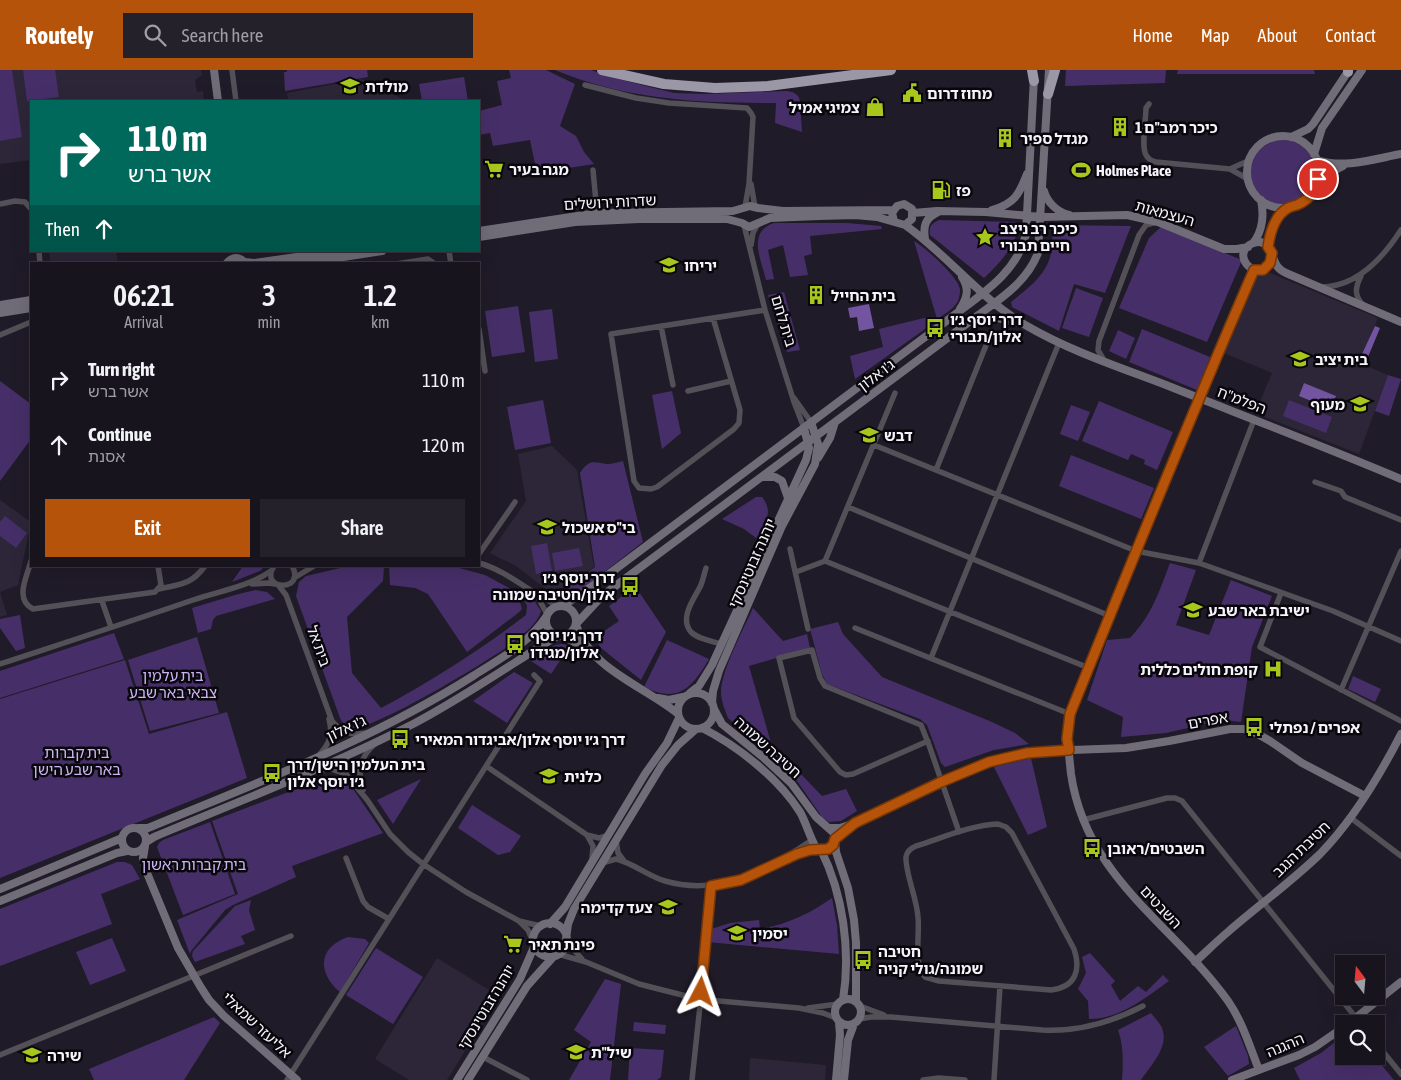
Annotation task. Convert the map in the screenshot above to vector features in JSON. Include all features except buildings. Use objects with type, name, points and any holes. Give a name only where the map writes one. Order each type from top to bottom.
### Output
[{"type":"highway","points":[[602,70],[664,84],[715,88],[768,86],[891,70]]},
{"type":"highway","points":[[1048,94],[1055,70]]},
{"type":"street","points":[[210,70],[213,100]]},
{"type":"street","points":[[214,70],[218,100]]},
{"type":"street","points":[[232,70],[236,100]]},
{"type":"street","name":"ג'ו אלון","points":[[576,624],[602,596],[1022,281],[1034,264],[1038,253],[1049,70]]},
{"type":"street","points":[[1362,70],[1322,128],[1316,157],[1319,168],[1318,179],[1314,190],[1307,199],[1288,208],[1274,207],[1261,200],[1252,189],[1248,179],[1250,160],[1258,147],[1268,140],[1279,137],[1290,138],[1304,143],[1316,157],[1330,164],[1349,164],[1401,154]]},
{"type":"street","points":[[1290,138],[1308,129],[1313,124],[1348,71]]},
{"type":"street","name":"ג'ו אלון","points":[[561,606],[601,580],[958,313],[1004,274],[1021,250],[1026,234],[1034,74]]},
{"type":"street","points":[[585,85],[636,98],[669,103],[747,108],[753,117],[749,177],[744,208],[740,217],[743,224],[750,227],[770,218],[781,217],[877,217],[894,221],[899,225],[905,225],[925,239],[994,303]]},
{"type":"street","points":[[1150,104],[1146,108],[1144,148],[1145,154],[1150,160],[1230,169],[1248,179]]},
{"type":"street","points":[[1230,169],[1250,160]]},
{"type":"street","points":[[1318,179],[1349,164]]},
{"type":"street","points":[[986,212],[1011,202],[1018,194],[1029,168]]},
{"type":"street","points":[[593,170],[597,214]]},
{"type":"street","points":[[749,177],[756,208],[761,216],[759,223]]},
{"type":"street","points":[[1043,188],[1045,196],[1054,206],[1064,214],[1075,216]]},
{"type":"street","points":[[1261,200],[1263,210],[1260,231],[1244,254],[1244,260],[1248,267],[1254,270],[1265,269],[1270,263],[1272,256]]},
{"type":"street","points":[[0,204],[22,201],[27,203],[30,208]]},
{"type":"street","points":[[894,221],[892,216],[893,210],[897,206],[904,204],[910,207],[913,213],[912,219],[905,225]]},
{"type":"street","points":[[744,208],[750,206],[783,211],[893,210]]},
{"type":"street","name":"שדרות ירושלים","points":[[480,231],[597,214],[733,211],[744,208]]},
{"type":"street","points":[[1288,208],[1276,221],[1270,235],[1268,247],[1278,268],[1316,287],[1401,322]]},
{"type":"street","points":[[925,239],[924,224],[928,218],[940,211]]},
{"type":"street","points":[[913,213],[940,211],[986,212],[1041,217]]},
{"type":"street","name":"העצמאות","points":[[1041,217],[1127,215],[1158,222],[1224,249],[1237,249],[1251,245]]},
{"type":"street","name":"שדרות ירושלים","points":[[480,237],[545,226],[602,221],[727,219],[743,224]]},
{"type":"street","points":[[1105,362],[1098,350],[1099,340],[1140,235],[1146,224],[1158,222]]},
{"type":"street","name":"בית לחם","points":[[751,255],[752,233],[759,223]]},
{"type":"street","name":"בית לחם","points":[[743,224],[765,310],[804,428]]},
{"type":"street","points":[[1316,287],[1342,285],[1362,274],[1388,248],[1401,230]]},
{"type":"street","points":[[1251,245],[1261,243],[1268,247]]},
{"type":"street","points":[[261,262],[332,252]]},
{"type":"street","points":[[311,262],[376,252]]},
{"type":"street","points":[[229,258],[243,259]]},
{"type":"street","points":[[409,262],[428,259],[432,262]]},
{"type":"street","points":[[957,269],[968,288],[965,301],[958,313]]},
{"type":"street","name":"השבטים","points":[[1254,270],[1198,398],[1070,714],[1067,739],[1073,787],[1083,820],[1100,852],[1120,882],[1146,912],[1195,962],[1232,1007],[1259,1070]]},
{"type":"street","points":[[1362,274],[1355,288],[1356,295],[1365,307]]},
{"type":"street","points":[[0,305],[30,300]]},
{"type":"street","name":"הפלמ\"ח","points":[[994,303],[1028,327],[1059,343],[1401,479]]},
{"type":"street","points":[[0,313],[30,308]]},
{"type":"street","points":[[713,318],[740,410],[739,423],[734,429],[657,487],[651,489],[639,488],[634,481],[611,334],[661,326],[713,318],[765,310]]},
{"type":"street","points":[[973,319],[996,317],[1028,327]]},
{"type":"street","points":[[0,335],[30,322]]},
{"type":"street","points":[[661,326],[673,385]]},
{"type":"street","points":[[936,470],[991,333]]},
{"type":"street","points":[[480,336],[485,371]]},
{"type":"street","points":[[978,337],[987,342]]},
{"type":"street","points":[[931,658],[1059,343]]},
{"type":"street","points":[[688,391],[731,381]]},
{"type":"street","points":[[825,561],[895,393]]},
{"type":"street","name":"בית לחם","points":[[792,395],[811,422],[816,436]]},
{"type":"street","points":[[1199,563],[1254,420]]},
{"type":"street","points":[[814,464],[826,444],[835,422]]},
{"type":"street","name":"יוהנה זבוטינסקי","points":[[686,695],[699,686],[706,676],[809,453],[804,428]]},
{"type":"street","name":"יוהנה זבוטינסקי","points":[[713,706],[713,691],[719,672],[782,526],[814,464],[818,450],[816,436]]},
{"type":"street","points":[[874,445],[1136,551],[1199,563],[1333,611],[1401,641]]},
{"type":"street","points":[[762,477],[771,476],[782,481],[788,499]]},
{"type":"street","points":[[1315,482],[1341,491],[1345,497],[1401,520]]},
{"type":"street","points":[[480,553],[516,502]]},
{"type":"street","points":[[848,507],[1110,616]]},
{"type":"street","points":[[790,550],[808,629]]},
{"type":"street","points":[[1341,690],[1399,561],[1401,551]]},
{"type":"street","points":[[796,572],[825,561],[1089,668]]},
{"type":"street","points":[[480,562],[510,577],[534,593],[572,610],[582,639],[593,653],[617,674],[652,696],[678,716],[686,726],[699,728]]},
{"type":"street","points":[[30,565],[22,593],[23,599],[28,606],[34,609],[151,593],[195,579],[205,567]]},
{"type":"street","points":[[158,567],[161,585],[159,589]]},
{"type":"street","name":"בית אל","points":[[290,604],[288,590],[295,574],[292,567]]},
{"type":"street","points":[[0,664],[203,596],[245,585],[268,582],[285,586],[311,567]]},
{"type":"street","points":[[245,585],[273,568]]},
{"type":"street","name":"בית אל","points":[[273,568],[272,580],[286,595],[290,604],[332,721],[342,731],[356,734],[372,732]]},
{"type":"street","points":[[706,568],[701,585],[689,608],[687,622],[691,632],[697,636],[720,644]]},
{"type":"street","points":[[534,593],[540,600],[547,616],[547,626],[553,634],[593,653]]},
{"type":"street","points":[[1281,593],[1260,647],[1401,721]]},
{"type":"street","points":[[102,600],[111,627]]},
{"type":"street","points":[[547,616],[552,608],[561,606]]},
{"type":"street","name":"ג'ו אלון","points":[[138,828],[148,828],[318,757],[434,700],[491,665],[533,634],[547,616]]},
{"type":"street","points":[[560,636],[571,633],[576,624]]},
{"type":"street","points":[[855,628],[1070,714]]},
{"type":"street","name":"ג'ו אלון","points":[[145,844],[154,837],[379,741],[440,709],[560,636]]},
{"type":"street","points":[[928,741],[853,774],[846,775],[840,772],[794,718],[779,658],[812,650],[820,678],[825,686],[921,725],[928,741],[959,832]]},
{"type":"street","points":[[291,1078],[388,919],[540,680],[534,675]]},
{"type":"street","points":[[550,924],[565,907],[592,862],[612,837],[662,765],[678,745],[711,720],[713,706],[706,695],[695,692],[669,700],[652,696]]},
{"type":"street","points":[[519,921],[528,930],[540,954],[550,957],[564,949],[571,914],[600,864],[645,774],[667,744],[678,716],[678,707],[686,695]]},
{"type":"street","name":"בית אל","points":[[318,757],[330,743],[332,728],[323,698]]},
{"type":"street","name":"חטיבה שמונה","points":[[713,706],[722,724],[791,783],[816,817],[828,827]]},
{"type":"street","name":"חטיבה שמונה","points":[[699,728],[742,754],[783,790],[802,814],[812,838]]},
{"type":"street","name":"אפרים","points":[[855,823],[941,782],[1007,757],[1036,752],[1126,748],[1230,729],[1244,729],[1270,741],[1302,762],[1365,796]]},
{"type":"street","name":"חטיבת הנגב","points":[[1195,962],[1320,854],[1351,818],[1382,771],[1401,734]]},
{"type":"street","points":[[368,801],[359,780],[360,767],[364,757],[379,741]]},
{"type":"street","points":[[486,766],[587,835],[599,838],[612,837]]},
{"type":"street","points":[[314,770],[331,769],[346,774],[368,801],[390,834],[423,864],[466,892],[519,921],[541,926],[555,924],[563,930],[566,940],[586,962]]},
{"type":"street","points":[[1083,820],[1167,798],[1175,798],[1187,807],[1354,1015]]},
{"type":"street","points":[[1351,818],[1401,856]]},
{"type":"street","points":[[786,858],[812,838],[817,828],[840,828],[855,823]]},
{"type":"street","points":[[600,864],[616,859],[666,881],[688,886],[711,886],[741,880],[797,854],[831,848],[835,841],[855,823]]},
{"type":"street","points":[[998,824],[1006,827],[1012,834],[1078,959],[1076,976],[1072,982],[1058,989],[1000,986],[930,979],[925,977],[919,968],[918,915],[906,864],[907,853],[910,848],[959,832],[990,825],[998,824]]},
{"type":"street","points":[[828,827],[834,832],[836,852],[848,888],[854,920],[858,1004],[861,1013],[848,1040],[844,1080]]},
{"type":"street","points":[[0,901],[117,853],[139,852],[145,844],[145,835],[138,828],[129,829],[123,834],[122,845],[129,851]]},
{"type":"street","points":[[587,835],[593,846],[592,862]]},
{"type":"street","points":[[612,837],[618,853],[628,864]]},
{"type":"street","points":[[0,889],[122,838]]},
{"type":"street","points":[[812,838],[814,845],[820,849],[837,891],[843,921],[845,956],[841,1002],[835,1012],[840,1035],[836,1080]]},
{"type":"street","name":"אליעזר שמאלי","points":[[145,844],[143,858],[150,879],[178,948],[194,976],[209,1000],[222,1014],[291,1078]]},
{"type":"street","name":"אליעזר שמאלי","points":[[129,851],[150,879]]},
{"type":"street","points":[[346,858],[363,902],[388,919]]},
{"type":"street","points":[[701,992],[711,886]]},
{"type":"street","points":[[534,944],[535,933],[541,926]]},
{"type":"street","points":[[0,1055],[291,936]]},
{"type":"street","name":"יוהנה זבוטינסקי","points":[[457,1080],[520,980],[530,959],[534,944]]},
{"type":"street","points":[[556,955],[586,962],[639,984],[694,998]]},
{"type":"street","name":"יוהנה זבוטינסקי","points":[[468,1080],[528,986],[556,955]]},
{"type":"street","points":[[1365,1015],[1401,982]]},
{"type":"street","points":[[994,1080],[1000,986]]},
{"type":"street","points":[[701,992],[697,993],[694,998],[695,1004],[705,1005],[708,1000]]},
{"type":"street","points":[[701,992],[706,994],[708,1000]]},
{"type":"street","points":[[708,1000],[799,1008],[823,1013],[844,1025],[871,1017],[890,1017],[1063,1030],[1111,1020],[1143,1006]]},
{"type":"street","points":[[799,1008],[850,1000],[890,1017]]},
{"type":"street","points":[[692,1080],[700,1006]]},
{"type":"street","name":"ההגנה","points":[[1232,1080],[1282,1062],[1315,1047],[1335,1033]]},
{"type":"street","points":[[1385,1054],[1401,1074]]},
{"type":"street","points":[[483,1056],[527,1080]]},
{"type":"street","points":[[923,1080],[939,1078],[965,1080]]},
{"type":"shaded area","points":[[0,70],[201,70],[202,75],[195,80],[197,92],[203,91],[204,100],[30,100],[30,160],[0,164]]},
{"type":"shaded area","name":"מולדת","points":[[361,79],[405,100],[288,100],[287,93]]},
{"type":"shaded area","points":[[49,252],[116,252],[118,262],[51,262]]},
{"type":"shaded area","name":"בית יציב","points":[[1265,271],[1378,318],[1359,363],[1388,375],[1359,454],[1255,413],[1272,373],[1224,353],[1259,272]]},
{"type":"shaded area","points":[[869,304],[874,328],[859,331],[857,317],[850,318],[848,308]]},
{"type":"shaded area","points":[[1375,326],[1380,328],[1368,357],[1362,354]]},
{"type":"shaded area","points":[[1304,383],[1336,396],[1331,409],[1299,396]]},
{"type":"shaded area","name":"בי\"ס אשכול","points":[[552,446],[577,470],[594,567],[558,592],[551,593],[516,566],[490,553],[526,501],[518,454]]},
{"type":"shaded area","points":[[0,500],[30,521],[30,527],[18,585],[0,592]]},
{"type":"shaded area","points":[[0,592],[7,615],[0,617]]},
{"type":"shaded area","points":[[437,958],[499,996],[447,1080],[409,1080],[375,1059]]},
{"type":"shaded area","points":[[750,1058],[826,1065],[825,1080],[749,1080]]},
{"type":"green space","points":[[0,70],[12,70],[22,137],[0,141]]},
{"type":"green space","points":[[23,70],[55,70],[59,97],[27,101]]},
{"type":"green space","points":[[287,70],[367,70],[368,77],[285,91],[284,72],[287,72]]},
{"type":"green space","points":[[509,70],[546,70],[575,84],[560,126],[576,136],[584,152],[594,164],[537,173],[530,140],[493,146],[490,133],[480,135],[480,111],[502,105],[497,81],[511,78]]},
{"type":"green space","points":[[555,70],[591,70],[610,77],[674,93],[706,94],[790,91],[799,97],[802,132],[775,123],[776,103],[719,102],[636,94],[582,80]]},
{"type":"green space","points":[[1066,70],[1166,70],[1165,83],[1065,86]]},
{"type":"green space","points":[[1178,70],[1314,70],[1315,74],[1177,74]]},
{"type":"green space","points":[[464,77],[468,100],[422,100],[419,84]]},
{"type":"green space","points":[[1283,140],[1295,142],[1306,149],[1313,160],[1315,172],[1313,184],[1306,195],[1295,202],[1283,204],[1271,202],[1260,195],[1253,184],[1251,172],[1253,160],[1260,149],[1271,142]]},
{"type":"green space","points":[[939,220],[1019,223],[1018,231],[1011,246],[1002,260],[984,278],[930,235],[931,226]]},
{"type":"green space","points":[[774,223],[847,223],[881,226],[882,229],[810,236],[812,254],[804,256],[808,275],[790,277],[783,245],[768,250],[774,279],[766,280],[759,255],[758,239],[766,227]]},
{"type":"green space","points":[[1053,225],[1131,226],[1105,293],[1074,284],[1059,331],[1012,307],[1011,302],[1036,281],[1049,261],[1052,250]]},
{"type":"green space","points":[[1161,227],[1242,260],[1207,342],[1119,308],[1149,238]]},
{"type":"green space","points":[[914,241],[933,256],[954,277],[960,289],[957,303],[937,319]]},
{"type":"green space","points":[[1076,288],[1103,298],[1089,337],[1062,328]]},
{"type":"green space","points":[[784,292],[800,350],[787,352],[768,295]]},
{"type":"green space","points":[[518,306],[525,352],[492,357],[485,311]]},
{"type":"green space","points":[[552,309],[558,359],[535,362],[529,312]]},
{"type":"green space","points":[[928,317],[932,324],[855,379],[850,356],[883,347],[879,329]]},
{"type":"green space","points":[[1142,329],[1210,357],[1197,390],[1129,362]]},
{"type":"green space","points":[[1118,330],[1135,338],[1126,359],[1109,351]]},
{"type":"green space","points":[[1388,375],[1401,379],[1389,416],[1375,411]]},
{"type":"green space","points":[[0,381],[30,403],[30,440],[0,481]]},
{"type":"green space","points":[[672,391],[681,433],[662,449],[652,395]]},
{"type":"green space","points":[[543,400],[551,443],[515,450],[507,407]]},
{"type":"green space","points":[[1289,400],[1332,417],[1326,433],[1283,416]]},
{"type":"green space","points":[[1099,401],[1173,432],[1157,470],[1144,464],[1145,460],[1131,454],[1128,460],[1082,441]]},
{"type":"green space","points":[[1071,405],[1090,412],[1078,441],[1060,434]]},
{"type":"green space","points":[[1071,455],[1154,488],[1141,519],[1059,486]]},
{"type":"green space","points":[[623,461],[643,542],[572,597],[560,598],[552,594],[562,591],[595,567],[580,473],[586,465],[592,462],[609,464]]},
{"type":"green space","points":[[756,497],[762,497],[766,502],[768,513],[759,540],[744,529],[722,519]]},
{"type":"green space","points":[[5,516],[27,533],[16,548],[0,536],[0,522]]},
{"type":"green space","points":[[547,543],[552,571],[536,574],[531,546]]},
{"type":"green space","points":[[579,548],[583,566],[555,571],[552,553]]},
{"type":"green space","points":[[1170,563],[1196,570],[1176,625],[1209,635],[1231,580],[1272,596],[1252,647],[1241,722],[1223,720],[1166,733],[1121,737],[1123,717],[1087,700],[1107,640],[1130,638],[1138,629],[1154,603]]},
{"type":"green space","points":[[242,567],[264,567],[260,571],[232,582]]},
{"type":"green space","points":[[345,567],[384,567],[383,581],[347,617],[352,673],[381,708],[455,664],[526,615],[527,606],[521,592],[535,602],[541,611],[537,620],[526,632],[482,663],[406,707],[363,726],[351,728],[345,725],[340,718],[296,596],[299,582],[306,576]]},
{"type":"green space","points":[[389,567],[456,567],[485,575],[513,590],[518,596],[522,609],[467,652],[428,594],[415,588],[390,585]]},
{"type":"green space","points":[[635,586],[666,632],[641,680],[601,648],[594,638],[619,621],[609,606]]},
{"type":"green space","points":[[255,590],[267,592],[275,599],[216,616],[211,629],[198,633],[192,608]]},
{"type":"green space","points":[[753,608],[783,641],[807,634],[810,648],[749,666],[771,743],[822,796],[846,789],[857,811],[841,821],[829,822],[822,817],[795,778],[728,718],[723,705],[722,683],[734,650]]},
{"type":"green space","points":[[20,615],[25,648],[16,651],[0,628],[0,619]]},
{"type":"green space","points":[[838,622],[843,634],[882,677],[992,722],[1015,733],[1029,744],[994,750],[945,767],[941,763],[927,725],[920,719],[827,684],[822,674],[810,629]]},
{"type":"green space","points":[[114,633],[124,659],[0,698],[0,671]]},
{"type":"green space","name":"בית עלמין צבאי באר שבע","points":[[197,637],[219,713],[150,731],[128,660]]},
{"type":"green space","points":[[667,640],[709,659],[690,685],[675,693],[666,694],[644,687]]},
{"type":"green space","points":[[555,645],[570,646],[551,674],[531,661]]},
{"type":"green space","name":"בית קברות באר שבע הישן","points":[[125,660],[149,734],[227,712],[247,778],[0,878],[0,699]]},
{"type":"green space","points":[[514,672],[533,683],[507,723],[473,701]]},
{"type":"green space","points":[[1353,676],[1381,689],[1375,702],[1348,689]]},
{"type":"green space","points":[[1031,758],[1047,827],[1028,835],[994,767]]},
{"type":"green space","points":[[331,776],[341,776],[347,780],[383,833],[292,866],[296,877],[225,910],[190,954],[177,920],[238,894],[212,821]]},
{"type":"green space","points":[[421,779],[393,824],[377,800]]},
{"type":"green space","points":[[472,805],[521,836],[510,852],[498,855],[458,828]]},
{"type":"green space","name":"בית קברות ראשון","points":[[210,822],[235,894],[183,915],[157,847],[163,840]]},
{"type":"green space","points":[[117,862],[125,862],[132,865],[140,879],[101,894],[112,924],[0,966],[0,909]]},
{"type":"green space","points":[[832,898],[837,925],[839,954],[707,942],[708,930],[730,923],[759,920],[760,929],[770,927],[798,918]]},
{"type":"green space","points":[[251,900],[249,910],[255,930],[241,936],[245,944],[195,962],[192,956],[193,951],[235,906]]},
{"type":"green space","points":[[348,937],[365,939],[369,943],[340,992],[327,977],[324,961],[331,947],[338,941]]},
{"type":"green space","points":[[112,938],[126,971],[90,985],[76,952]]},
{"type":"green space","points":[[376,948],[423,977],[393,1024],[346,995]]},
{"type":"green space","points":[[1090,953],[1115,981],[1111,985],[1120,1001],[1138,986],[1146,992],[1163,975],[1169,981],[1122,1011],[1100,1018],[1089,1019],[1088,1001],[1078,989],[1086,973],[1082,957]]},
{"type":"green space","points":[[605,979],[621,984],[610,1080],[569,1080],[591,1042],[574,1030]]},
{"type":"green space","points":[[1151,1013],[1161,1026],[1164,1040],[1162,1047],[1141,1080],[1122,1080],[1123,1061],[1118,1030]]},
{"type":"green space","points":[[214,1017],[220,1023],[184,1080],[94,1080],[89,1069]]},
{"type":"green space","points":[[634,1022],[666,1025],[665,1034],[633,1031]]},
{"type":"green space","points":[[1236,1026],[1248,1056],[1249,1064],[1228,1076],[1204,1047]]},
{"type":"green space","points":[[1335,1042],[1335,1065],[1382,1065],[1394,1080],[1300,1080],[1294,1068],[1321,1053]]},
{"type":"green space","points":[[630,1048],[664,1050],[661,1077],[657,1080],[628,1080]]},
{"type":"place","name":"מולדת","points":[[350,86]]},
{"type":"place","name":"מחוז דרום","points":[[912,93]]},
{"type":"place","name":"צמיגי אמיל","points":[[875,107]]},
{"type":"place","name":"כיכר רמב\"ם 1","points":[[1120,127]]},
{"type":"place","name":"מגדל ספיר","points":[[1005,138]]},
{"type":"place","name":"מגה בעיר","points":[[494,169]]},
{"type":"place","name":"Holmes Place","points":[[1081,170]]},
{"type":"place","name":"פז","points":[[941,190]]},
{"type":"place","name":"כיכר רב ניצב חיים תבורי","points":[[985,237]]},
{"type":"place","name":"יריחו","points":[[669,265]]},
{"type":"place","name":"בית החייל","points":[[816,295]]},
{"type":"place","name":"דרך יוסף ג׳ו אלון/תבורי","points":[[935,328]]},
{"type":"place","name":"בית יציב","points":[[1300,359]]},
{"type":"place","name":"מעוף","points":[[1360,404]]},
{"type":"place","name":"דבש","points":[[869,435]]},
{"type":"place","name":"בי\"ס אשכול","points":[[547,527]]},
{"type":"place","name":"דרך יוסף ג׳ו אלון/חטיבה שמונה","points":[[630,586]]},
{"type":"place","name":"ישיבת באר שבע","points":[[1193,610]]},
{"type":"place","name":"דרך ג׳ו יוסף אלון/מגידו","points":[[515,644]]},
{"type":"place","name":"קופת חולים כללית","points":[[1273,669]]},
{"type":"place","name":"אפרים / נפתלי","points":[[1254,727]]},
{"type":"place","name":"דרך ג׳ו יוסף אלון/אביגדור המאירי","points":[[400,739]]},
{"type":"place","name":"בית העלמין הישן/דרך ג׳ו יוסף אלון","points":[[272,773]]},
{"type":"place","name":"כלנית","points":[[549,776]]},
{"type":"place","name":"השבטים/ראובן","points":[[1092,848]]},
{"type":"place","name":"צעד קדימה","points":[[668,907]]},
{"type":"place","name":"יסמין","points":[[737,933]]},
{"type":"place","name":"פינת תאיר","points":[[513,944]]},
{"type":"place","name":"חטיבה שמונה/גולי קניה","points":[[863,960]]},
{"type":"place","name":"שיל\"ת","points":[[576,1052]]},
{"type":"place","name":"שירה","points":[[32,1055]]},
{"type":"route","points":[[701,992],[711,886],[741,880],[797,854],[810,850],[831,848],[835,839],[855,823],[941,782],[989,762],[1027,753],[1069,750],[1067,739],[1070,714],[1221,344],[1254,270],[1263,270],[1272,260],[1272,253],[1268,247],[1270,235],[1276,221],[1288,208],[1307,199],[1318,183],[1318,179]]}]
